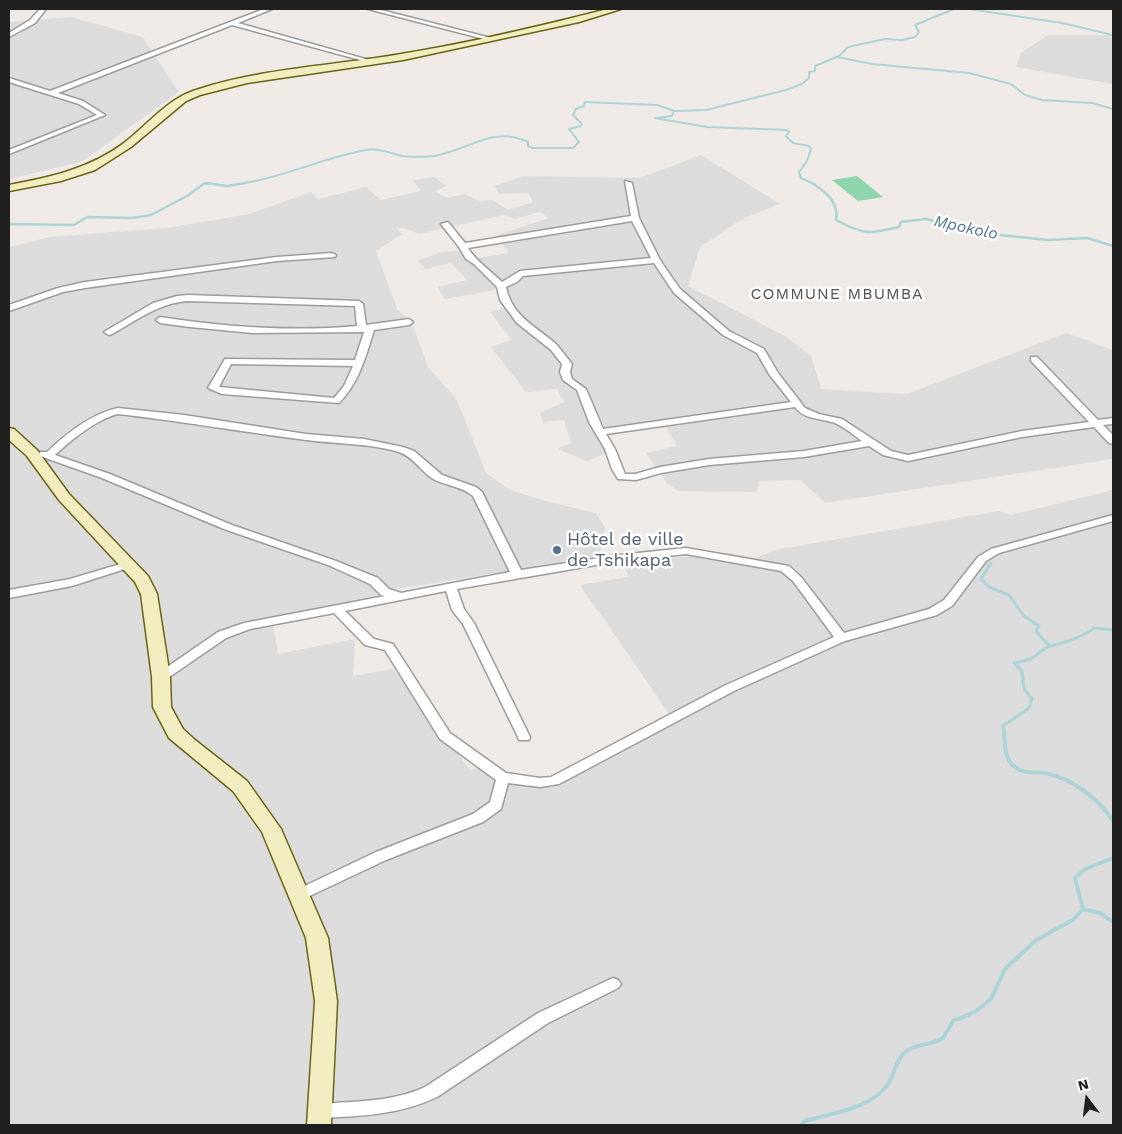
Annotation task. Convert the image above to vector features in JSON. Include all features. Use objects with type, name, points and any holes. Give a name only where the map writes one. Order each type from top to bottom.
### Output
[{"type":"main road","points":[[9,188],[64,177],[90,168],[107,158],[183,99],[197,93],[246,80],[373,62],[617,9]]},
{"type":"main road","points":[[9,432],[41,454],[64,497],[142,580],[149,594],[161,678],[162,707],[176,733],[188,745],[240,786],[271,829],[317,938],[322,966],[326,1001],[320,1118]]},
{"type":"street","points":[[9,36],[31,24],[37,19],[43,9]]},
{"type":"street","points":[[48,94],[269,9]]},
{"type":"street","points":[[371,9],[488,38]]},
{"type":"street","points":[[231,23],[373,62]]},
{"type":"street","points":[[9,80],[48,94],[74,100],[102,115],[9,152]]},
{"type":"street","points":[[628,183],[635,218],[656,260],[677,292],[726,333],[761,351],[774,374],[802,410],[816,416],[839,421],[887,453],[908,458],[1022,434],[1113,421]]},
{"type":"street","points":[[463,246],[635,218]]},
{"type":"street","points":[[445,224],[463,246],[469,257],[477,262],[501,286],[504,300],[520,321],[554,348],[567,364],[565,372],[568,380],[581,389],[594,422],[610,448],[616,469],[622,477],[709,462],[804,454],[872,442]]},
{"type":"street","points":[[9,308],[61,290],[85,285],[278,259],[332,255]]},
{"type":"street","points":[[501,286],[514,280],[520,274],[656,260]]},
{"type":"street","points":[[108,332],[154,305],[173,298],[359,304],[360,322],[367,329]]},
{"type":"street","points":[[160,320],[200,326],[253,329],[367,329],[408,322]]},
{"type":"street","points":[[358,363],[228,361],[213,388],[222,391],[336,401],[346,393],[358,363],[367,329]]},
{"type":"street","points":[[1034,359],[1113,441]]},
{"type":"street","points":[[601,432],[796,404]]},
{"type":"street","points":[[41,454],[105,414],[118,411],[184,418],[306,437],[364,442],[403,450],[410,453],[438,477],[472,489],[478,494],[517,574]]},
{"type":"street","points":[[41,454],[106,476],[228,527],[332,563],[374,581],[385,592],[400,596]]},
{"type":"street","points":[[338,610],[347,622],[357,628],[371,643],[389,648],[445,736],[503,778],[511,777],[540,785],[554,782],[730,688],[841,638],[934,612],[948,603],[982,559],[995,551],[1113,518]]},
{"type":"street","points":[[161,678],[222,635],[248,626],[517,574],[670,551],[699,552],[778,566],[791,572],[841,638]]},
{"type":"street","points":[[9,594],[72,582],[127,565]]},
{"type":"street","points":[[451,588],[458,610],[468,623],[524,737]]},
{"type":"street","points":[[298,896],[381,856],[478,818],[496,805],[503,778]]},
{"type":"street","points":[[320,1118],[412,1102],[431,1092],[543,1018],[613,984]]},
{"type":"shaded area","points":[[72,17],[143,37],[179,92],[81,162],[9,179],[9,22]]},
{"type":"shaded area","points":[[1048,35],[1113,35],[1113,84],[1016,67],[1021,53]]},
{"type":"shaded area","points":[[701,155],[780,204],[742,219],[700,247],[688,286],[787,337],[811,356],[821,389],[907,394],[1066,333],[1113,350],[1113,459],[825,503],[800,480],[759,481],[757,492],[678,491],[667,483],[646,453],[677,446],[662,420],[604,428],[609,452],[587,461],[558,449],[571,443],[564,420],[543,422],[540,413],[564,402],[557,389],[526,392],[491,347],[512,340],[490,312],[511,307],[501,289],[444,299],[438,287],[467,280],[451,263],[426,269],[417,261],[442,252],[464,250],[478,258],[509,253],[497,235],[549,218],[540,212],[515,219],[504,215],[419,234],[405,228],[396,228],[402,234],[376,251],[397,309],[412,323],[428,367],[457,400],[486,473],[510,490],[545,501],[596,513],[605,528],[599,556],[392,590],[394,595],[272,617],[278,654],[355,639],[353,676],[393,669],[470,770],[479,768],[560,782],[675,722],[580,585],[628,577],[624,562],[728,553],[756,558],[775,550],[999,511],[1011,515],[1113,490],[1113,1125],[9,1125],[9,247],[50,237],[166,228],[249,214],[311,192],[319,199],[366,187],[381,200],[421,191],[413,180],[434,177],[447,186],[435,191],[447,198],[464,194],[480,201],[493,200],[508,210],[533,202],[528,193],[499,194],[495,186],[524,176],[640,178]]},
{"type":"green space","points":[[857,176],[883,197],[858,201],[832,180]]},
{"type":"waterway","points":[[674,111],[706,110],[786,90],[802,84],[809,78],[809,72],[815,71],[815,66],[839,56],[848,47],[885,39],[902,40],[915,37],[919,32],[915,25],[954,9]]},
{"type":"waterway","points":[[969,9],[1062,23],[1113,35]]},
{"type":"waterway","points":[[837,57],[872,64],[969,73],[1011,84],[1025,95],[1042,100],[1092,103],[1113,109]]},
{"type":"waterway","points":[[238,184],[371,149],[403,156],[434,156],[481,140],[503,136],[515,137],[528,142],[528,146],[532,148],[573,148],[579,142],[569,129],[581,126],[582,124],[573,115],[576,109],[584,106],[585,102],[657,105],[674,111]]},
{"type":"waterway","name":"Mpokolo","points":[[674,111],[672,116],[655,118],[707,127],[787,130],[789,132],[786,136],[793,143],[809,146],[811,149],[807,161],[799,172],[801,178],[812,183]]},
{"type":"waterway","points":[[206,183],[213,184]]},
{"type":"waterway","points":[[213,184],[227,186],[246,183]]},
{"type":"waterway","name":"Mpokolo","points":[[812,183],[830,198],[835,208],[836,220],[860,231],[880,231],[899,227],[901,222],[926,219],[980,233],[1048,240],[1087,238],[1113,246]]},
{"type":"waterway","points":[[9,224],[74,225],[87,217],[132,218],[151,215],[187,196],[204,184]]},
{"type":"waterway","points":[[204,184],[213,184]]},
{"type":"waterway","points":[[991,563],[981,579],[989,587],[1009,595],[1024,616],[1039,626],[1036,631],[1049,646]]},
{"type":"waterway","points":[[1004,733],[1003,726],[1029,708],[1032,699],[1024,689],[1022,671],[1014,663],[1030,659],[1047,647],[1073,639],[1094,628],[1113,630]]},
{"type":"waterway","points":[[1004,731],[1007,756],[1011,764],[1025,772],[1045,773],[1075,785],[1092,797],[1113,821]]},
{"type":"waterway","points":[[1083,909],[1075,878],[1085,869],[1113,858]]},
{"type":"waterway","points":[[801,1125],[805,1121],[850,1109],[872,1099],[888,1084],[904,1053],[943,1038],[953,1021],[975,1012],[991,999],[1005,969],[1035,941],[1074,919],[1083,909]]},
{"type":"waterway","points":[[1083,909],[1100,913],[1113,922]]},
{"type":"place","name":"Hôtel de ville de Tshikapa","points":[[557,550]]},
{"type":"district","name":"COMMUNE MBUMBA","points":[[837,294]]}]
